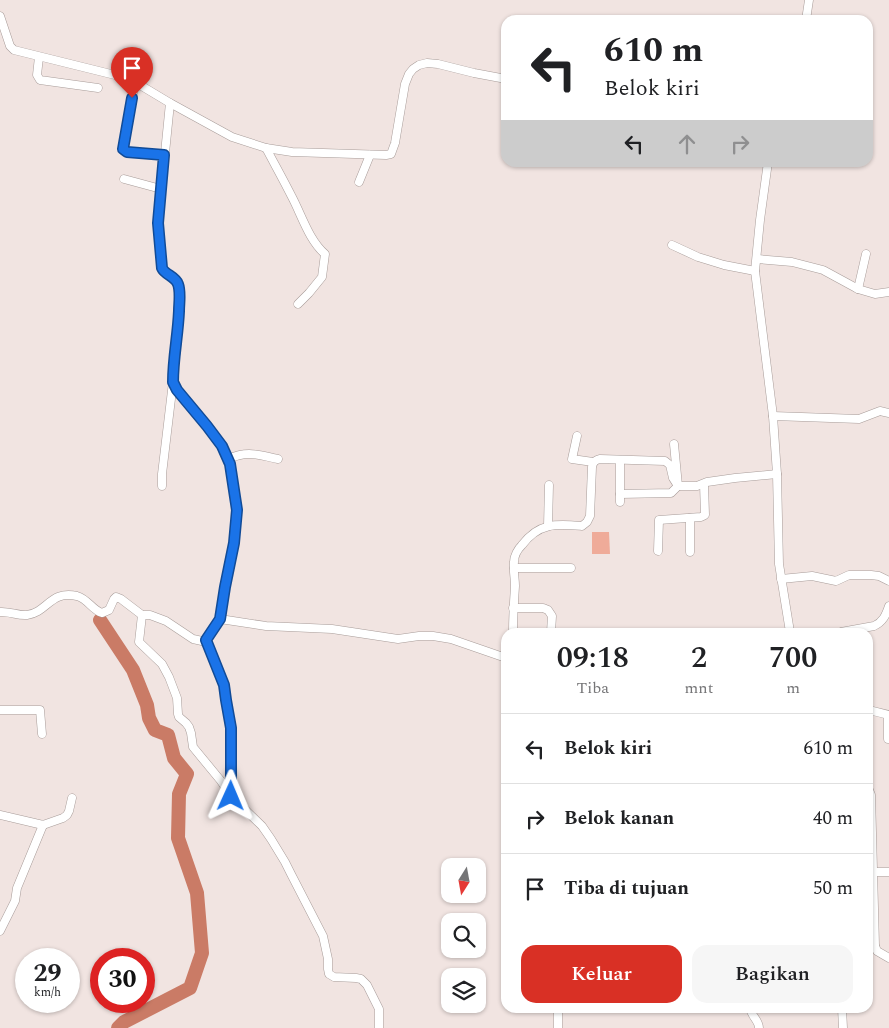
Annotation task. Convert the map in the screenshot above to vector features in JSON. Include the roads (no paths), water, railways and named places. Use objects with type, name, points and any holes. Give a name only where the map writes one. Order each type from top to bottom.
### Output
[{"type":"street","points":[[807,15],[809,0]]},
{"type":"street","points":[[0,16],[10,46],[14,50],[119,76],[135,82],[232,136],[266,148],[292,152],[391,154],[405,84],[409,74],[420,65],[427,63],[438,64],[501,78]]},
{"type":"street","points":[[39,57],[37,75],[40,80],[98,88]]},
{"type":"street","points":[[135,82],[123,149],[127,152],[164,155]]},
{"type":"street","points":[[162,486],[180,300],[177,281],[164,272],[162,268],[158,223],[170,103]]},
{"type":"street","points":[[266,148],[311,236],[319,249],[325,254],[322,277],[298,304]]},
{"type":"street","points":[[360,182],[370,155]]},
{"type":"street","points":[[766,167],[756,270],[773,416],[777,474],[779,564],[789,628]]},
{"type":"street","points":[[124,179],[161,189]]},
{"type":"street","points":[[672,245],[698,257],[724,265],[756,270]]},
{"type":"street","points":[[858,289],[866,254]]},
{"type":"street","points":[[757,259],[792,262],[823,270],[858,289],[875,294],[889,292]]},
{"type":"street","points":[[0,612],[28,615],[57,597],[66,595],[77,596],[86,600],[95,610],[102,613],[110,610],[114,598],[118,598],[142,614],[166,621],[198,641],[206,640],[220,619],[234,543],[237,510],[230,464],[222,446],[177,390],[173,382]]},
{"type":"street","points":[[773,416],[859,419],[880,411],[889,413]]},
{"type":"street","points":[[577,436],[572,459],[593,462],[600,459],[665,461],[670,465],[673,478],[678,486]]},
{"type":"street","points":[[674,444],[678,486]]},
{"type":"street","points":[[228,459],[238,454],[248,453],[278,459]]},
{"type":"street","points":[[620,460],[620,498],[671,493],[678,486],[704,484],[714,480],[777,474]]},
{"type":"street","points":[[513,628],[514,568],[518,549],[539,529],[566,524],[582,526],[587,522],[591,508],[593,462]]},
{"type":"street","points":[[658,551],[659,520],[701,517],[705,515],[704,484]]},
{"type":"street","points":[[548,526],[549,485]]},
{"type":"street","points":[[690,518],[690,552]]},
{"type":"street","points":[[514,568],[571,568]]},
{"type":"street","points":[[781,579],[812,576],[833,581],[849,576],[871,575],[879,576],[889,581]]},
{"type":"street","points":[[863,628],[878,624],[885,616],[889,606]]},
{"type":"street","points":[[513,608],[543,608],[548,610],[552,616],[551,628]]},
{"type":"street","points":[[142,614],[139,642],[162,664],[169,677],[175,692],[179,717],[186,723],[191,733],[193,747],[231,796],[262,826],[271,839],[324,936],[329,974],[334,977],[356,978],[367,985],[379,1009],[379,1028]]},
{"type":"street","points":[[220,619],[266,626],[332,629],[398,639],[433,636],[501,656]]},
{"type":"street","points":[[206,640],[224,685],[231,728],[231,796]]},
{"type":"street","points":[[0,710],[40,710],[42,734]]},
{"type":"street","points":[[873,711],[888,715],[888,740]]},
{"type":"street","points":[[0,815],[43,825],[67,815],[72,798]]},
{"type":"street","points":[[0,931],[14,901],[17,888],[43,825]]},
{"type":"street","points":[[873,872],[889,872]]},
{"type":"street","points":[[873,898],[875,925],[873,939]]},
{"type":"street","points":[[873,947],[889,958]]},
{"type":"street","points":[[558,1013],[558,1028]]},
{"type":"street","points":[[751,1013],[758,1022],[759,1028]]},
{"type":"street","points":[[842,1013],[842,1028]]},
{"type":"waterway","points":[[100,620],[133,670],[147,705],[149,718],[155,730],[168,735],[174,758],[187,774],[179,794],[178,838],[197,893],[202,953],[190,988],[124,1022],[118,1028]]}]
